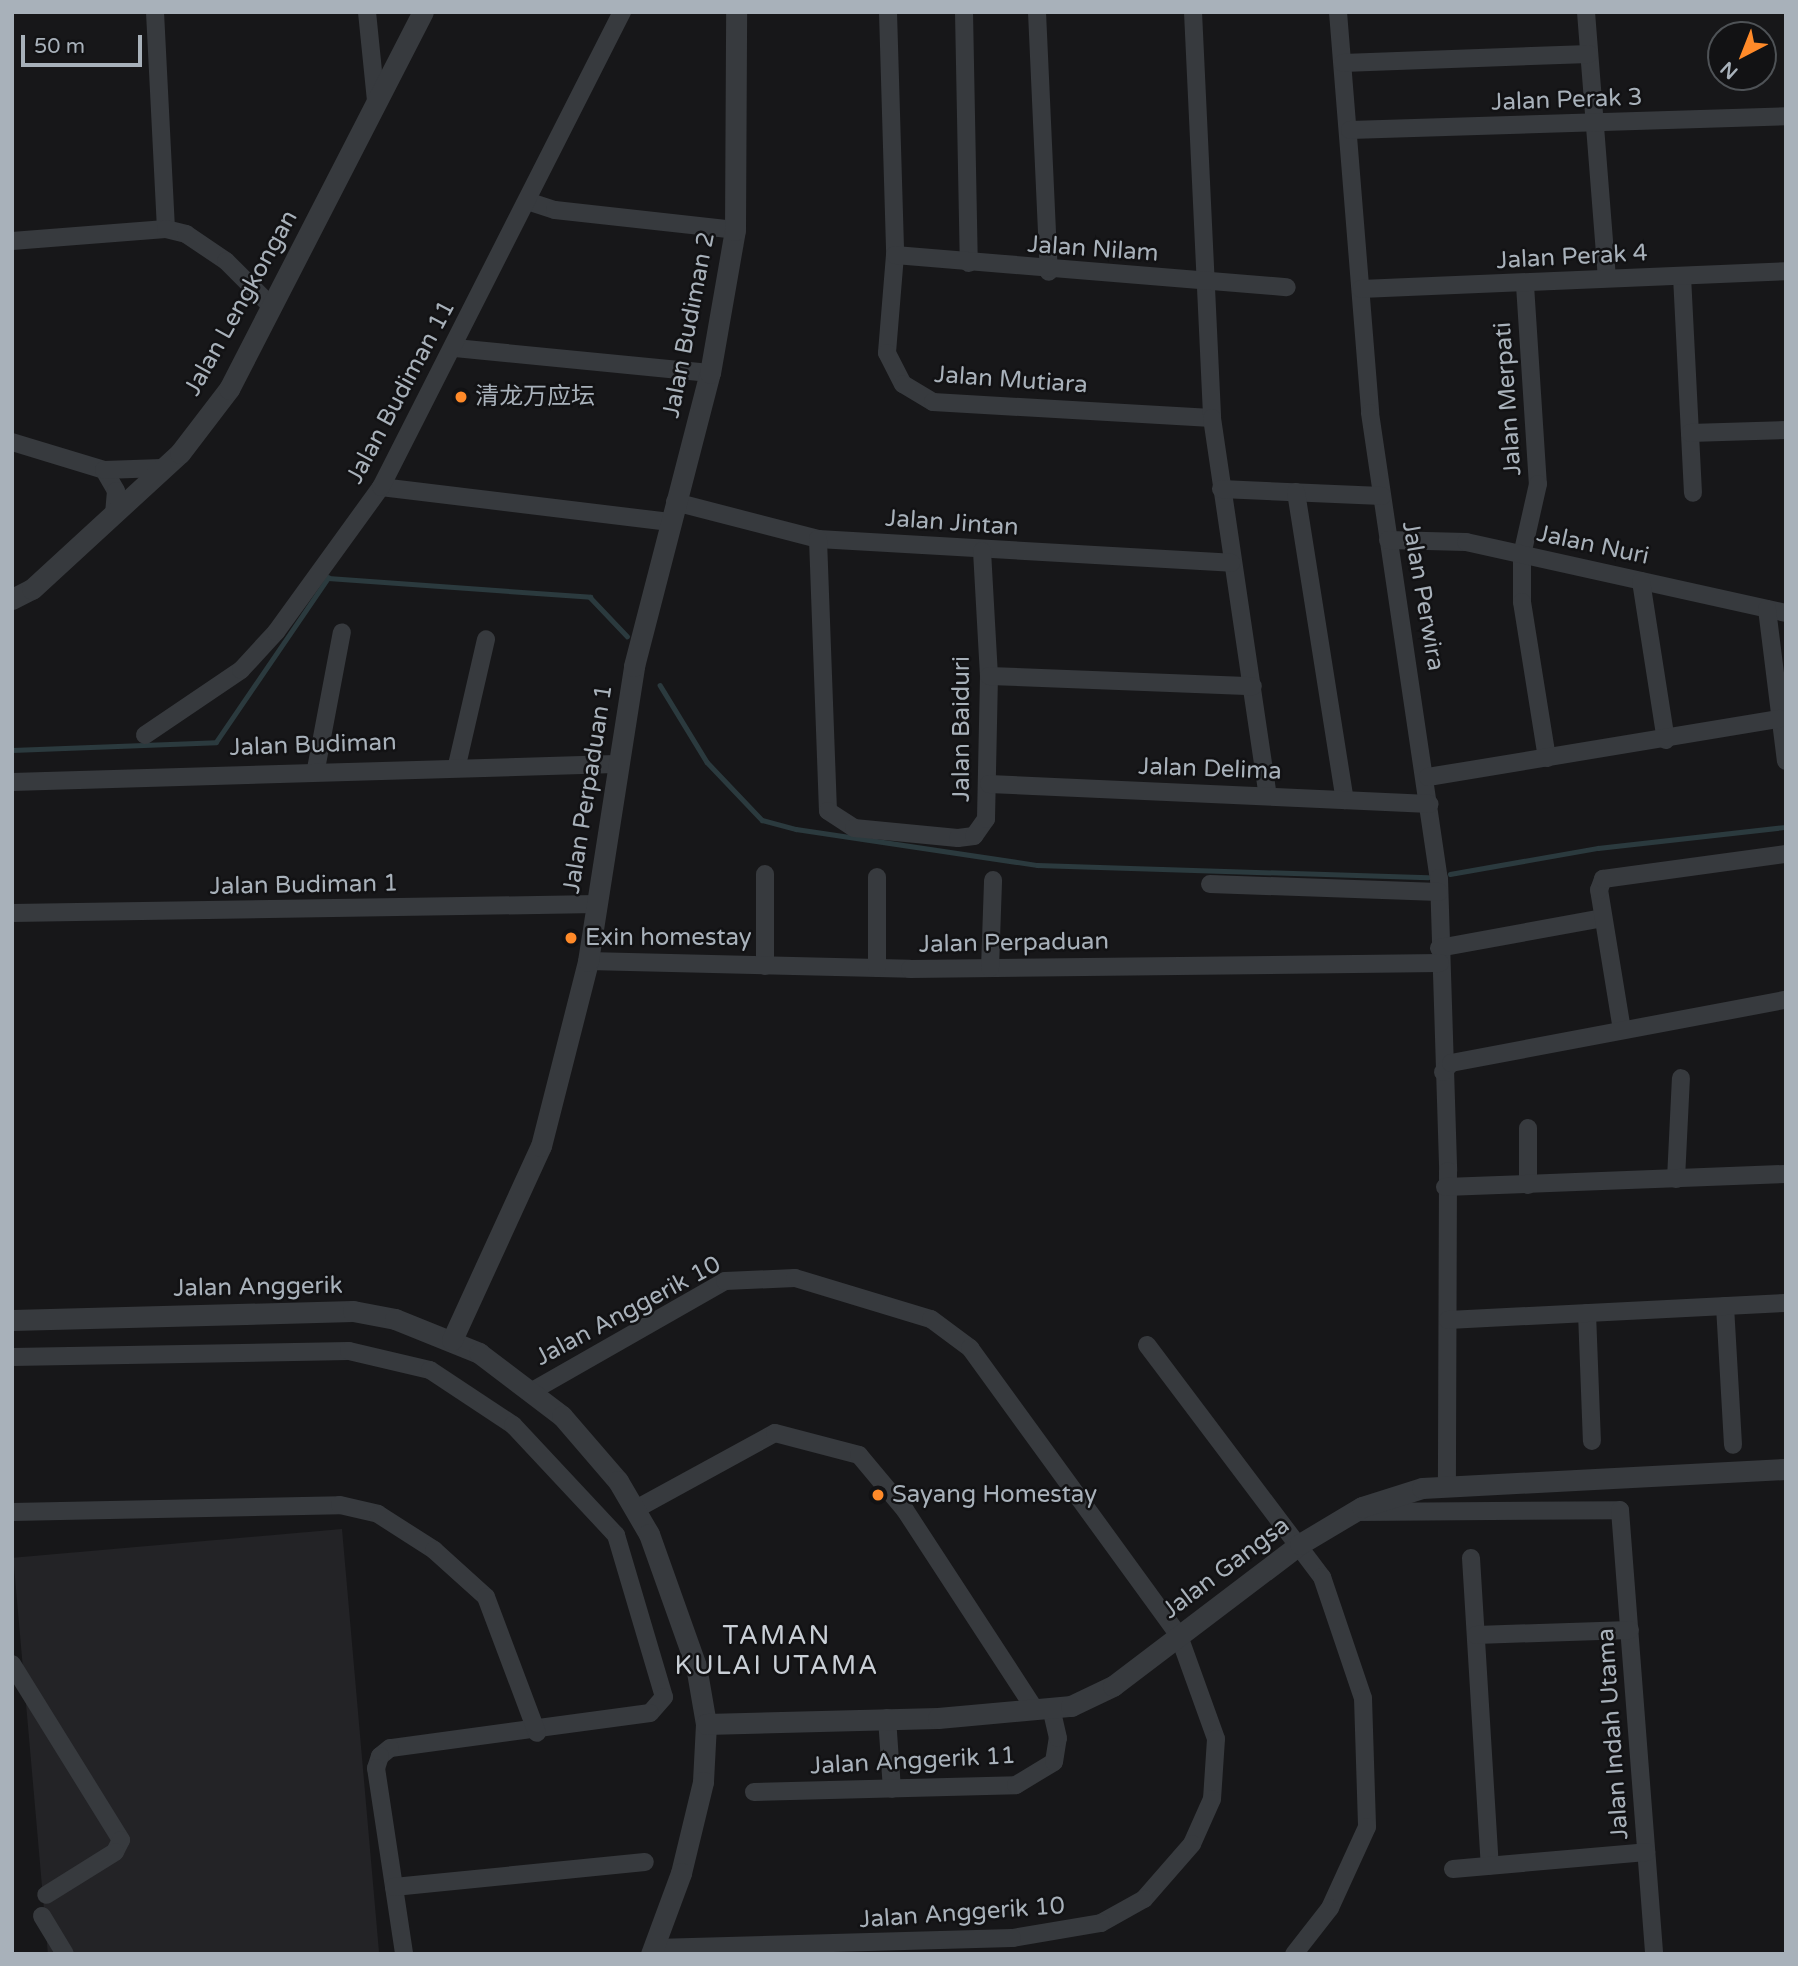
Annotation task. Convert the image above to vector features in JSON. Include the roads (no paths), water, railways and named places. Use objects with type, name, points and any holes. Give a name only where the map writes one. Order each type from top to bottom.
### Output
[{"type":"street","points":[[156,12],[166,229]]},
{"type":"street","points":[[368,12],[376,101]]},
{"type":"street","name":"Jalan Lengkongan","points":[[12,599],[32,589],[194,438],[229,389],[423,12]]},
{"type":"street","name":"Jalan Budiman 11","points":[[145,735],[241,670],[276,632],[381,487],[455,348],[622,12]]},
{"type":"street","name":"Jalan Budiman 2","points":[[640,642],[710,373],[735,230],[736,12]]},
{"type":"street","points":[[888,12],[895,255]]},
{"type":"street","points":[[964,12],[969,263]]},
{"type":"street","points":[[1037,12],[1049,272]]},
{"type":"street","points":[[1193,12],[1212,418],[1231,563],[1253,686],[1268,796]]},
{"type":"street","name":"Jalan Perwira","points":[[1338,12],[1350,130],[1361,289],[1382,496],[1428,777],[1438,877],[1448,1320],[1447,1486]]},
{"type":"street","points":[[1586,12],[1607,277]]},
{"type":"street","points":[[1343,63],[1589,54]]},
{"type":"street","name":"Jalan Perak 3","points":[[1350,130],[1595,125],[1786,116]]},
{"type":"street","points":[[527,201],[555,210],[735,230]]},
{"type":"street","points":[[12,241],[166,229],[202,243],[273,308]]},
{"type":"street","name":"Jalan Nilam","points":[[895,255],[1049,272],[1287,287]]},
{"type":"street","name":"Jalan Mutiara","points":[[895,255],[887,354],[917,396],[933,402],[1212,418]]},
{"type":"street","name":"Jalan Perak 4","points":[[1361,289],[1525,285],[1607,277],[1786,271]]},
{"type":"street","points":[[1682,276],[1693,493]]},
{"type":"street","name":"Jalan Merpati","points":[[1525,285],[1538,484],[1522,555],[1522,603],[1547,758]]},
{"type":"street","points":[[455,348],[710,373]]},
{"type":"street","points":[[1690,433],[1786,430]]},
{"type":"street","points":[[12,443],[103,470],[162,468]]},
{"type":"street","points":[[103,470],[116,491],[114,513]]},
{"type":"street","name":"Jalan Jintan","points":[[381,487],[673,512],[818,539],[982,551],[1231,563]]},
{"type":"street","points":[[1221,489],[1382,496]]},
{"type":"street","points":[[1296,492],[1345,800]]},
{"type":"street","name":"Jalan Baiduri","points":[[818,539],[828,811],[854,828],[958,838],[982,830],[989,784],[989,676],[982,551]]},
{"type":"street","name":"Jalan Nuri","points":[[1388,540],[1466,542],[1786,613]]},
{"type":"street","points":[[1641,581],[1666,740]]},
{"type":"street","points":[[1768,609],[1786,761]]},
{"type":"street","points":[[316,769],[342,632]]},
{"type":"street","points":[[457,765],[486,639]]},
{"type":"street","name":"Jalan Perpaduan 1","points":[[452,1340],[541,1146],[588,961],[615,764],[640,642]]},
{"type":"street","points":[[989,676],[1253,686]]},
{"type":"street","points":[[1428,777],[1666,740],[1779,719]]},
{"type":"street","name":"Jalan Budiman","points":[[12,782],[316,769],[615,764]]},
{"type":"street","name":"Jalan Delima","points":[[989,784],[1430,804]]},
{"type":"street","points":[[1622,1030],[1599,890],[1606,877],[1786,854]]},
{"type":"street","points":[[765,874],[765,966]]},
{"type":"street","points":[[877,877],[877,968]]},
{"type":"street","points":[[1210,884],[1438,877]]},
{"type":"street","points":[[990,968],[993,880]]},
{"type":"street","name":"Jalan Budiman 1","points":[[12,913],[597,904]]},
{"type":"street","name":"Jalan Perpaduan","points":[[588,961],[990,968],[1440,955],[1602,918]]},
{"type":"street","points":[[1443,1072],[1451,1063],[1786,1000]]},
{"type":"street","points":[[1676,1179],[1681,1077]]},
{"type":"street","points":[[1528,1128],[1528,1185]]},
{"type":"street","points":[[1445,1187],[1786,1174]]},
{"type":"street","name":"Jalan Anggerik 10","points":[[534,1390],[725,1281],[795,1278],[931,1319],[970,1348],[1179,1636],[1216,1740],[1212,1799],[1192,1844],[1123,1914],[1050,1936],[653,1951]]},
{"type":"street","points":[[1448,1320],[1786,1303]]},
{"type":"street","points":[[1725,1306],[1733,1445]]},
{"type":"street","name":"Jalan Anggerik","points":[[12,1320],[327,1310],[395,1319],[452,1340],[534,1390],[594,1449],[636,1509],[682,1621],[706,1724],[703,1782],[653,1951]]},
{"type":"street","points":[[1587,1313],[1592,1441]]},
{"type":"street","points":[[1147,1345],[1300,1544],[1339,1617],[1363,1698],[1367,1827],[1330,1908],[1294,1954]]},
{"type":"street","points":[[12,1357],[349,1351],[444,1375],[513,1426],[616,1535],[660,1674],[664,1697],[659,1706],[537,1733],[390,1748],[380,1756],[376,1768],[404,1954]]},
{"type":"street","name":"Jalan Anggerik 11","points":[[636,1509],[775,1433],[859,1455],[905,1510],[1043,1709],[1058,1750],[1040,1776],[1016,1785],[754,1792]]},
{"type":"street","name":"Jalan Gangsa","points":[[706,1724],[1043,1709],[1113,1686],[1300,1544],[1353,1511],[1447,1486],[1786,1469]]},
{"type":"street","points":[[12,1512],[340,1505],[378,1514],[426,1544],[486,1597],[537,1733]]},
{"type":"street","name":"Jalan Indah Utama","points":[[1353,1511],[1620,1510],[1654,1954]]},
{"type":"street","points":[[1471,1558],[1490,1865]]},
{"type":"street","points":[[1476,1635],[1630,1630]]},
{"type":"street","points":[[12,1664],[121,1840],[114,1852],[46,1895]]},
{"type":"street","points":[[887,1718],[892,1789]]},
{"type":"street","points":[[1452,1869],[1646,1852]]},
{"type":"street","points":[[394,1887],[645,1862]]},
{"type":"street","points":[[42,1916],[65,1954]]},
{"type":"waterway","points":[[12,750],[216,742],[328,578],[590,597],[627,636]]},
{"type":"waterway","points":[[660,685],[707,762],[762,820],[796,829],[1037,865],[1428,877]]},
{"type":"waterway","points":[[1450,874],[1598,848],[1786,827]]},
{"type":"place","name":"清龙万应坛","points":[[461,397]]},
{"type":"place","name":"Exin homestay","points":[[571,938]]},
{"type":"place","name":"Sayang Homestay","points":[[878,1495]]},
{"type":"district","name":"TAMAN KULAI UTAMA","points":[[777,1651]]}]
